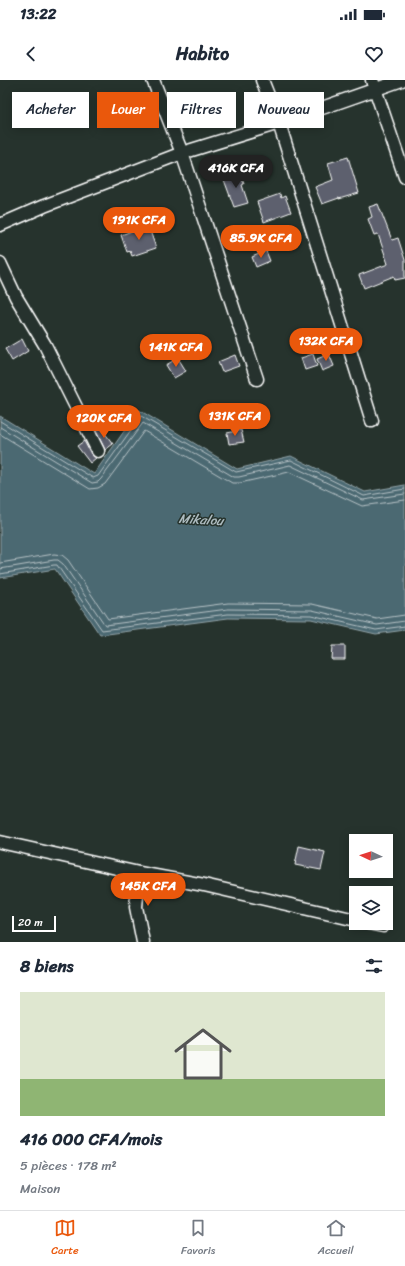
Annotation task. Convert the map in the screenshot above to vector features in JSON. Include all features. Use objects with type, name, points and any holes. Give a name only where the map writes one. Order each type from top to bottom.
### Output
[{"type":"street","points":[[153,80],[182,153],[257,379]]},
{"type":"street","points":[[262,80],[267,92]]},
{"type":"street","points":[[324,105],[374,85],[402,80]]},
{"type":"street","points":[[374,85],[405,178]]},
{"type":"street","points":[[0,225],[44,206],[182,153],[263,128]]},
{"type":"street","points":[[281,128],[372,421]]},
{"type":"street","points":[[0,263],[16,297],[45,345],[98,451]]},
{"type":"street","points":[[0,842],[139,873],[204,885],[349,918]]},
{"type":"street","points":[[139,873],[136,907],[143,942]]},
{"type":"water","name":"Mikalou","points":[[139,410],[237,469],[291,456],[365,492],[405,485],[405,630],[376,634],[311,619],[228,618],[100,635],[55,569],[0,578],[0,416],[94,474]]},
{"type":"building","points":[[348,157],[359,193],[322,204],[315,187],[333,180],[328,163]]},
{"type":"building","points":[[239,171],[244,184],[242,185],[248,203],[234,207],[223,177]]},
{"type":"building","points":[[280,194],[281,198],[285,196],[291,212],[264,222],[257,202]]},
{"type":"building","points":[[378,204],[392,240],[398,238],[405,260],[405,278],[395,280],[394,276],[364,288],[359,275],[388,264],[378,234],[374,235],[368,219],[372,217],[369,207]]},
{"type":"building","points":[[148,225],[156,248],[132,256],[130,251],[127,252],[121,235]]},
{"type":"building","points":[[266,251],[270,261],[256,267],[252,257]]},
{"type":"building","points":[[22,339],[28,351],[12,361],[5,349]]},
{"type":"building","points":[[313,354],[317,366],[305,370],[301,358]]},
{"type":"building","points":[[329,354],[334,366],[322,371],[317,359]]},
{"type":"building","points":[[235,355],[239,366],[222,372],[218,362]]},
{"type":"building","points":[[178,358],[186,371],[174,378],[166,365]]},
{"type":"building","points":[[101,428],[113,444],[105,450],[96,431]]},
{"type":"building","points":[[241,430],[244,442],[229,444],[227,433]]},
{"type":"building","points":[[84,441],[91,454],[96,458],[90,463],[77,446]]},
{"type":"building","points":[[332,646],[345,646],[345,659],[331,659]]},
{"type":"building","points":[[299,846],[325,852],[321,870],[295,865]]}]
